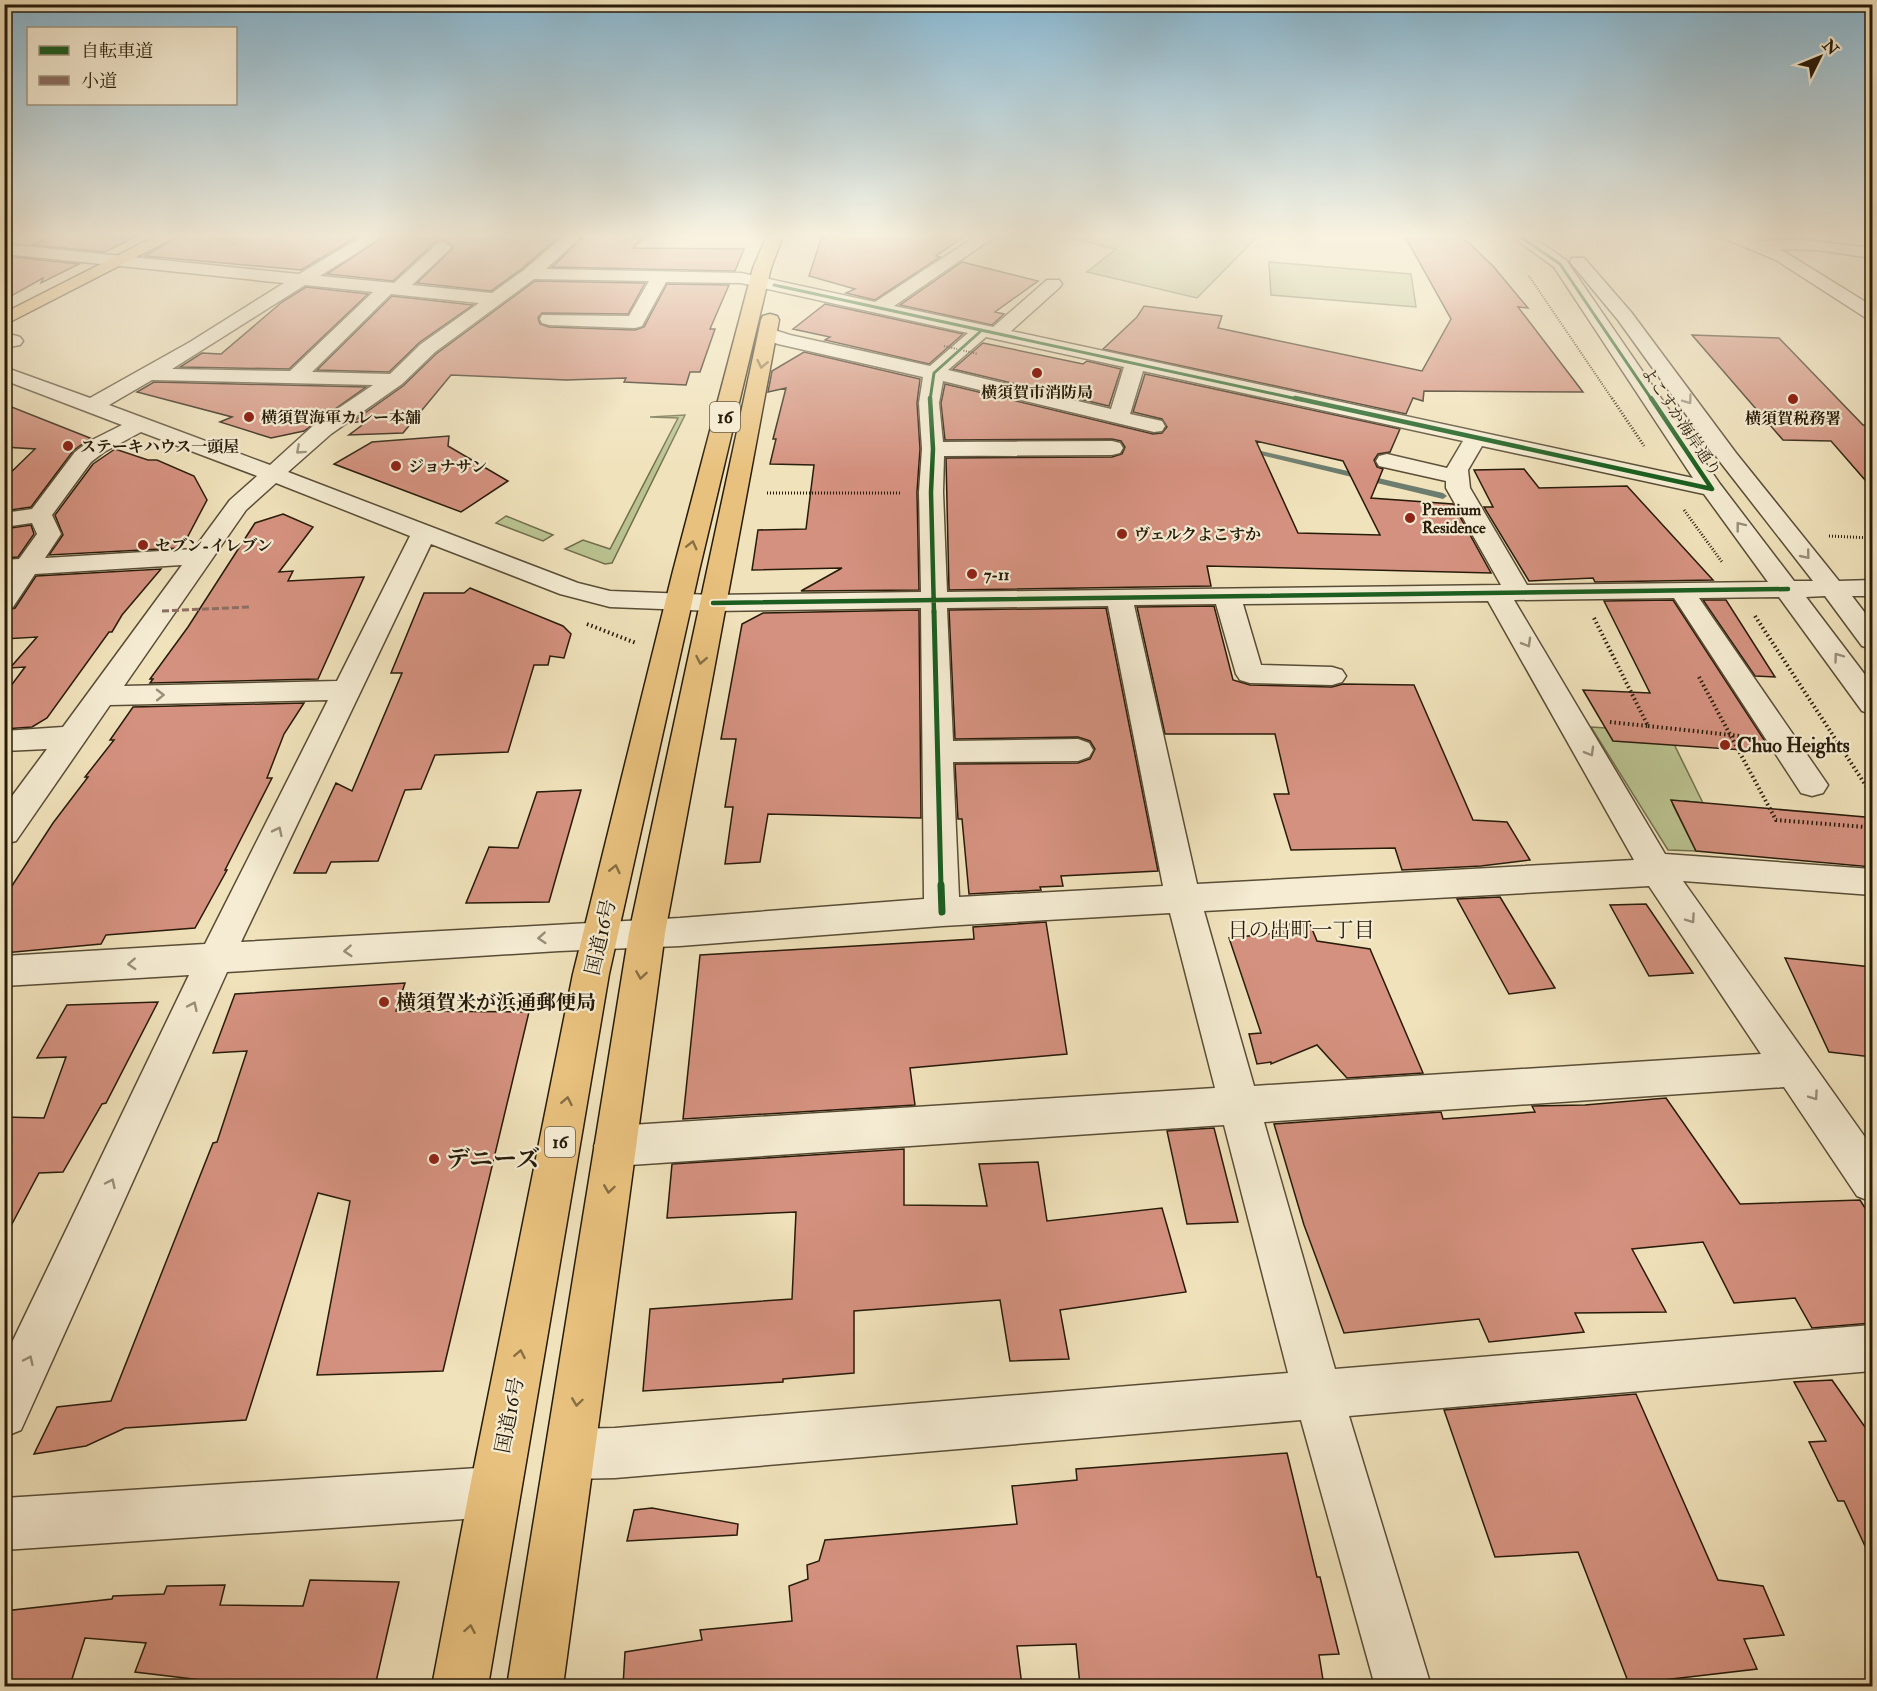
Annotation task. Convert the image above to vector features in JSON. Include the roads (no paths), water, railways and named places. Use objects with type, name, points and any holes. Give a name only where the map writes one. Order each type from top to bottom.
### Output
[{"type":"main road","points":[[4,320],[20,312]]},
{"type":"main road","name":"国道16号","points":[[536,1686],[696,602],[763,312]]},
{"type":"main road","name":"国道16号","points":[[460,1686],[589,986],[601,935],[696,602],[768,334],[769,312]]},
{"type":"street","points":[[92,406],[150,374],[248,312]]},
{"type":"street","points":[[294,378],[368,312]]},
{"type":"street","points":[[4,832],[238,505],[323,429],[395,380],[428,348],[478,312]]},
{"type":"street","points":[[549,319],[635,322],[641,312]]},
{"type":"street","points":[[896,312],[1712,489]]},
{"type":"street","points":[[942,912],[936,600],[931,492],[933,449],[929,403],[934,373],[1016,312]]},
{"type":"street","name":"よこすか海岸通り","points":[[1592,312],[1712,489],[1872,704]]},
{"type":"street","name":"よこすか海岸通り","points":[[1621,312],[1654,353],[1750,486],[1834,588],[1872,640]]},
{"type":"street","points":[[768,334],[785,340],[1154,426]]},
{"type":"street","points":[[1119,416],[1135,364]]},
{"type":"street","points":[[4,373],[586,594],[610,599],[696,602],[936,600],[1872,588]]},
{"type":"street","points":[[150,374],[395,380]]},
{"type":"street","points":[[4,381],[31,382]]},
{"type":"street","points":[[4,397],[31,382]]},
{"type":"street","points":[[4,520],[40,515],[83,457],[96,447],[140,424]]},
{"type":"street","points":[[1476,437],[1457,470],[1458,488],[1508,593],[1657,869],[1872,1182]]},
{"type":"street","points":[[933,449],[1112,448]]},
{"type":"street","points":[[1387,461],[1458,477]]},
{"type":"street","points":[[4,601],[30,566],[49,534],[40,515]]},
{"type":"street","points":[[4,1413],[215,959],[424,533]]},
{"type":"street","points":[[4,568],[201,556]]},
{"type":"street","points":[[1681,590],[1812,785]]},
{"type":"street","points":[[1227,596],[1250,674],[1332,676]]},
{"type":"street","points":[[1119,597],[1183,898],[1318,1394],[1403,1686]]},
{"type":"street","points":[[101,696],[348,690]]},
{"type":"street","points":[[4,741],[72,737]]},
{"type":"street","points":[[938,752],[1078,750]]},
{"type":"street","points":[[4,971],[1657,869],[1872,882]]},
{"type":"street","points":[[615,1146],[1795,1069]]},
{"type":"street","points":[[570,1454],[627,1452],[1872,1348]]},
{"type":"street","points":[[4,1524],[494,1492]]},
{"type":"waterway","points":[[1247,449],[1443,496]]},
{"type":"place","name":"横須賀市消防局","points":[[1037,373]]},
{"type":"place","name":"横須賀税務署","points":[[1793,399]]},
{"type":"place","name":"横須賀海軍カレー本舗","points":[[249,417]]},
{"type":"place","name":"ステーキハウス一頭屋","points":[[68,446]]},
{"type":"place","name":"ジョナサン","points":[[396,466]]},
{"type":"place","name":"Premium Residence","points":[[1410,518]]},
{"type":"place","name":"ヴェルクよこすか","points":[[1122,534]]},
{"type":"place","name":"セブン-イレブン","points":[[143,545]]},
{"type":"place","name":"7-11","points":[[972,574]]},
{"type":"place","name":"Chuo Heights","points":[[1725,745]]},
{"type":"place","name":"横須賀米が浜通郵便局","points":[[384,1002]]},
{"type":"place","name":"デニーズ","points":[[434,1159]]},
{"type":"district","name":"日の出町一丁目","points":[[1301,930]]}]
